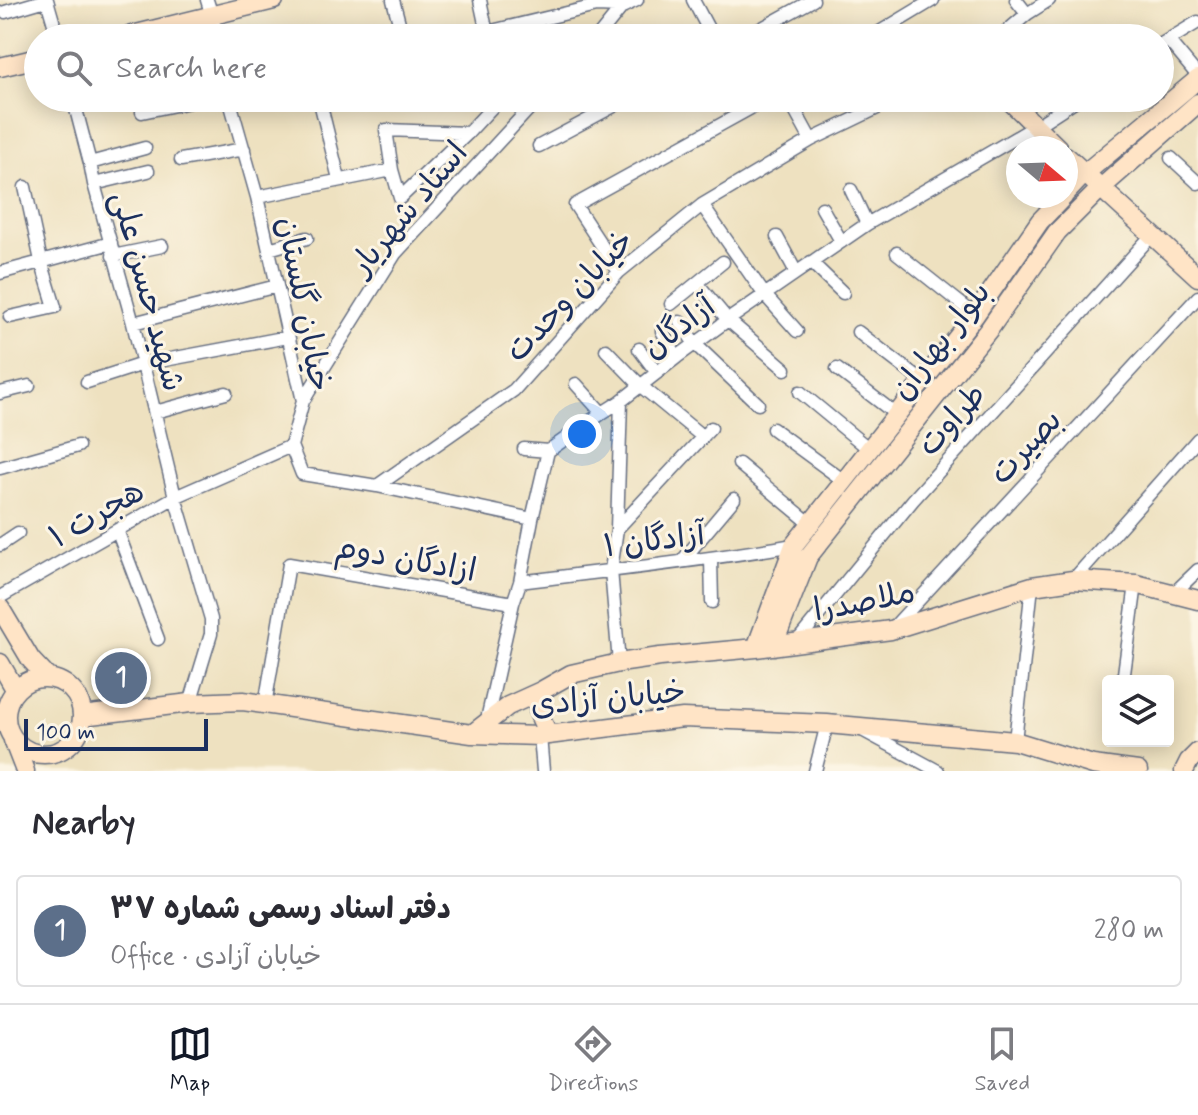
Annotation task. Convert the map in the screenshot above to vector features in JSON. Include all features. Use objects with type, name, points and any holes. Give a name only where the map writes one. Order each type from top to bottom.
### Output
[{"type":"street","points":[[5,12],[46,0],[54,24]]},
{"type":"street","points":[[162,24],[210,8],[274,0]]},
{"type":"street","points":[[393,0],[399,24]]},
{"type":"street","points":[[480,0],[485,24]]},
{"type":"street","points":[[608,24],[622,7],[637,0]]},
{"type":"street","points":[[693,0],[706,24]]},
{"type":"street","points":[[771,24],[813,0]]},
{"type":"street","points":[[893,24],[933,0]]},
{"type":"street","points":[[1016,0],[1027,14]]},
{"type":"street","points":[[1015,24],[1049,0]]},
{"type":"street","points":[[529,24],[596,6],[622,7]]},
{"type":"street","points":[[1174,37],[1198,22]]},
{"type":"street","points":[[1174,53],[1198,77]]},
{"type":"street","points":[[0,67],[24,61]]},
{"type":"street","name":"بلوار بهاران","points":[[1174,97],[1198,77]]},
{"type":"street","name":"بلوار بهاران","points":[[764,647],[808,557],[990,328],[1057,232],[1101,188],[1198,103]]},
{"type":"street","name":"شهید حسن علی","points":[[77,112],[175,497],[209,610],[212,627],[190,703]]},
{"type":"street","name":"خیابان گلستان","points":[[233,112],[257,197],[303,401],[291,446]]},
{"type":"street","points":[[322,112],[339,179]]},
{"type":"street","points":[[468,133],[386,130],[400,198],[468,133],[488,112]]},
{"type":"street","name":"استاد شهریار","points":[[303,401],[395,254],[526,112]]},
{"type":"street","points":[[539,146],[603,112]]},
{"type":"street","points":[[619,272],[575,205],[744,112]]},
{"type":"street","points":[[796,112],[811,140]]},
{"type":"street","name":"خیابان وحدت","points":[[377,486],[514,390],[619,272],[702,205],[811,140],[869,112]]},
{"type":"street","points":[[1022,112],[1046,136]]},
{"type":"street","name":"آزادگان","points":[[548,451],[642,387],[677,357],[841,241],[1058,112]]},
{"type":"street","name":"بلوار بهاران","points":[[1078,181],[1157,112]]},
{"type":"street","points":[[90,163],[145,148]]},
{"type":"street","points":[[181,160],[244,149]]},
{"type":"street","points":[[1171,158],[1198,183]]},
{"type":"street","points":[[1078,168],[1198,277]]},
{"type":"street","points":[[257,197],[392,170]]},
{"type":"street","points":[[94,184],[148,171]]},
{"type":"street","points":[[10,317],[55,307],[41,261],[25,187]]},
{"type":"street","points":[[851,190],[867,224]]},
{"type":"street","points":[[702,205],[764,294],[797,331]]},
{"type":"street","points":[[822,208],[841,241]]},
{"type":"street","name":"بلوار بهاران","points":[[764,647],[794,545],[975,315],[1040,221],[1052,208]]},
{"type":"street","name":"طراوت","points":[[795,644],[913,500],[1152,235]]},
{"type":"street","points":[[777,237],[796,272]]},
{"type":"street","points":[[269,249],[307,238]]},
{"type":"street","points":[[0,273],[41,261],[162,246]]},
{"type":"street","points":[[897,253],[975,315]]},
{"type":"street","points":[[671,304],[723,262]]},
{"type":"street","points":[[811,262],[843,293]]},
{"type":"street","points":[[697,283],[728,320],[785,369]]},
{"type":"street","points":[[133,323],[277,286]]},
{"type":"street","name":"بصیرت","points":[[891,630],[1198,297]]},
{"type":"street","points":[[680,322],[695,344],[758,404]]},
{"type":"street","points":[[662,331],[677,357]]},
{"type":"street","points":[[858,332],[923,382]]},
{"type":"street","points":[[87,382],[143,364],[288,337]]},
{"type":"street","points":[[639,349],[657,373]]},
{"type":"street","points":[[606,350],[642,387],[707,432],[617,529]]},
{"type":"street","points":[[837,369],[897,415]]},
{"type":"street","points":[[576,384],[602,413]]},
{"type":"street","points":[[0,393],[29,386]]},
{"type":"street","points":[[800,392],[869,449]]},
{"type":"street","points":[[155,412],[226,393]]},
{"type":"street","points":[[619,663],[611,570],[617,529],[621,401]]},
{"type":"street","points":[[773,429],[844,481]]},
{"type":"street","points":[[1073,580],[1198,439]]},
{"type":"street","points":[[0,468],[78,446]]},
{"type":"street","points":[[175,497],[291,446],[302,474],[377,486],[532,519]]},
{"type":"street","points":[[479,729],[520,582],[548,451],[524,449]]},
{"type":"street","points":[[739,464],[811,524]]},
{"type":"street","name":"هجرت ۱","points":[[0,597],[175,497]]},
{"type":"street","points":[[682,561],[734,499]]},
{"type":"street","points":[[117,530],[158,639]]},
{"type":"street","points":[[0,545],[18,533]]},
{"type":"street","name":"آزادگان ۱","points":[[520,582],[711,559],[794,545]]},
{"type":"street","points":[[711,559],[712,602]]},
{"type":"street","name":"ازادگان دوم","points":[[265,705],[289,564],[513,603]]},
{"type":"street","points":[[1174,593],[1198,570]]},
{"type":"street","name":"ملاصدرا","points":[[479,729],[508,706],[571,674],[660,657],[795,644],[891,630],[1032,586],[1073,580],[1136,584],[1198,600]]},
{"type":"street","points":[[1124,675],[1136,584]]},
{"type":"street","points":[[1015,741],[1032,586]]},
{"type":"street","points":[[0,608],[31,660],[48,678]]},
{"type":"street","points":[[0,663],[15,689]]},
{"type":"street","points":[[6,739],[33,753],[58,752],[68,746],[81,727],[80,703],[74,692],[64,683],[48,678],[27,681],[15,689],[3,711],[6,739],[25,771]]},
{"type":"street","points":[[541,691],[537,703],[544,735],[543,771]]},
{"type":"street","name":"خیابان آزادی","points":[[82,716],[190,703],[243,701],[544,735],[683,718],[827,724],[1015,741],[1090,768],[1138,771]]},
{"type":"street","points":[[818,770],[827,724]]},
{"type":"street","points":[[855,726],[938,771]]},
{"type":"street","points":[[52,771],[58,752]]},
{"type":"street","points":[[1184,771],[1198,752]]},
{"type":"place","name":"دفتر اسناد رسمی شماره ۳۷","points":[[121,678]]}]
